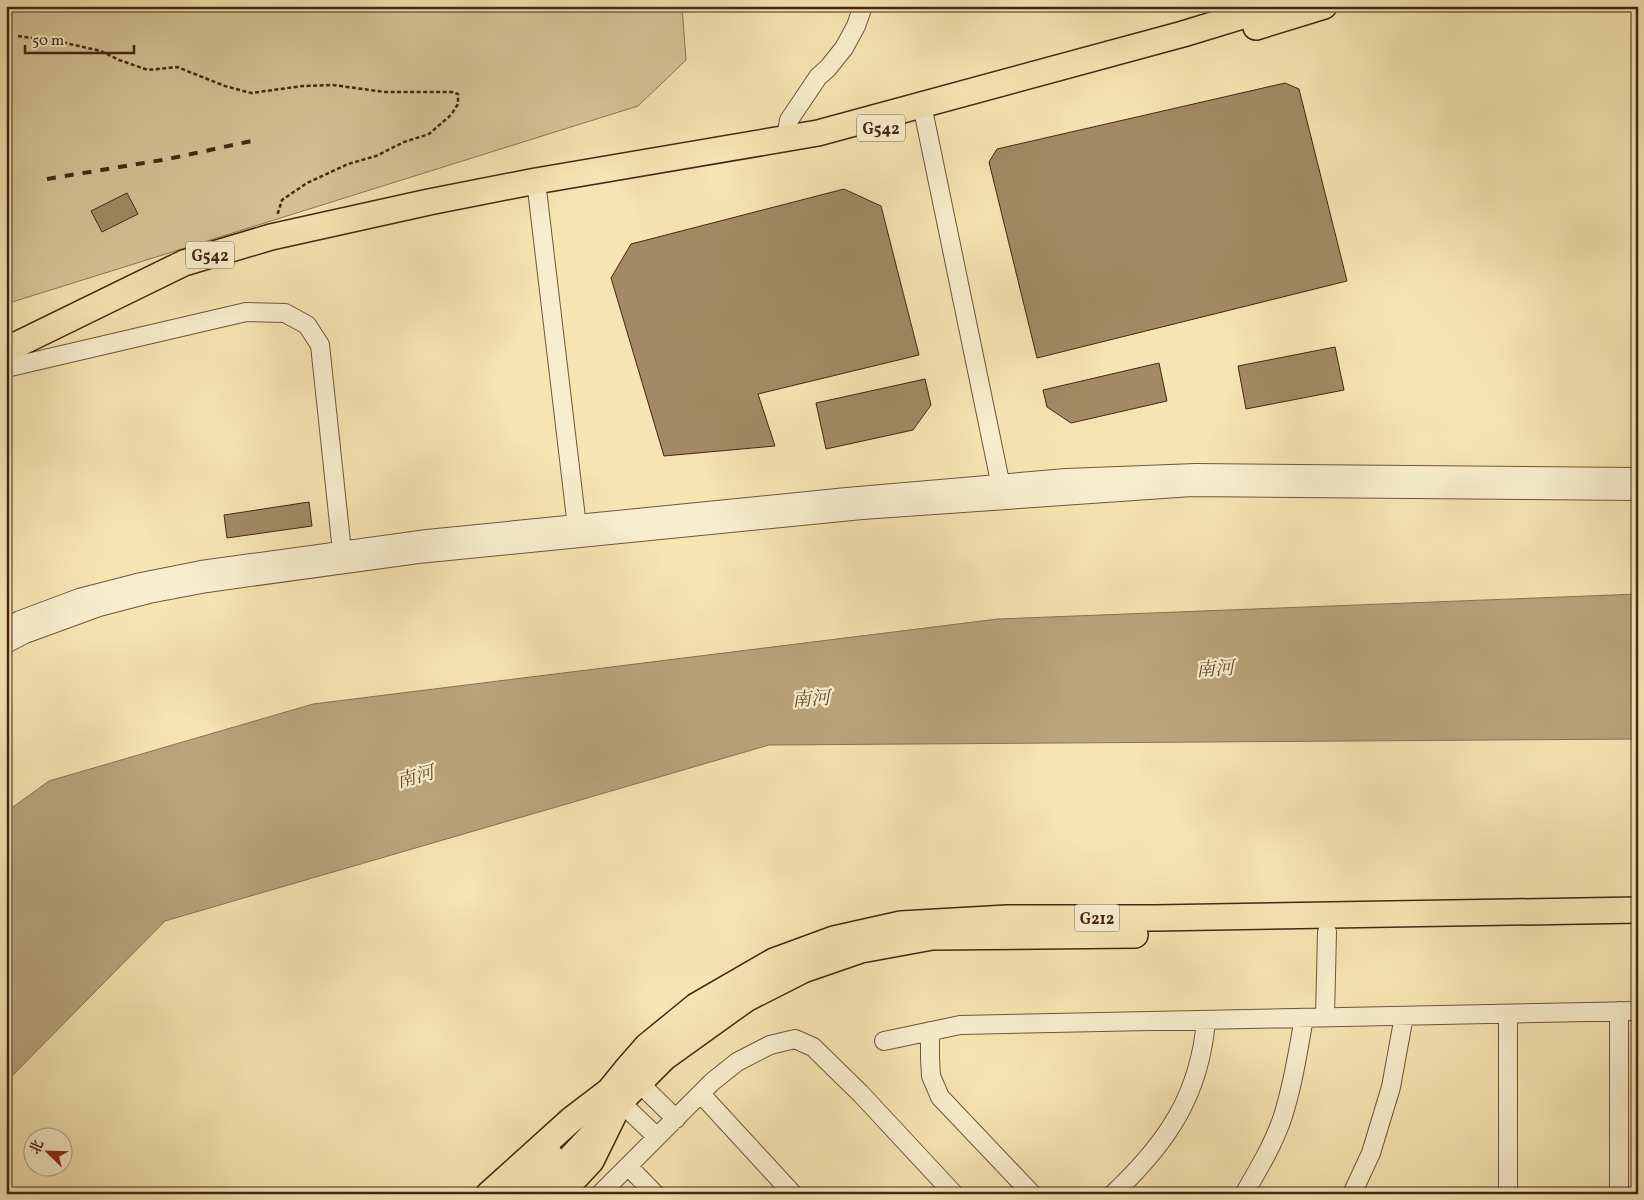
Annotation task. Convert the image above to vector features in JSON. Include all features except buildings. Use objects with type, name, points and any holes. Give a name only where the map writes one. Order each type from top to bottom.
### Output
[{"type":"highway","name":"G542","points":[[6,350],[184,263],[271,237],[429,202],[536,188],[816,145],[923,111],[1275,6]]},
{"type":"highway","name":"G542","points":[[536,188],[923,111],[1187,49],[1324,6]]},
{"type":"highway","name":"G212","points":[[615,1096],[632,1076],[648,1046],[696,1006],[774,960],[834,939],[902,924],[1007,918],[1155,918],[1638,910]]},
{"type":"highway","name":"G212","points":[[632,1076],[665,1057],[746,999],[803,970],[861,950],[932,937],[1638,927]]},
{"type":"highway","points":[[489,1194],[571,1120],[615,1096]]},
{"type":"highway","points":[[560,1194],[591,1161],[615,1096]]},
{"type":"main road","points":[[511,1194],[615,1096]]},
{"type":"main road","points":[[534,1194],[615,1096]]},
{"type":"street","points":[[786,138],[790,120],[818,77],[837,59],[856,26],[863,6]]},
{"type":"street","points":[[923,111],[1002,492]]},
{"type":"street","points":[[536,188],[578,531]]},
{"type":"street","points":[[6,368],[246,312],[284,313],[307,325],[320,344],[343,557]]},
{"type":"street","points":[[6,627],[79,598],[141,582],[201,570],[343,557],[418,554],[578,531],[862,510],[1002,492],[1066,478],[1196,473],[1638,477]]},
{"type":"street","points":[[1002,492],[1192,487],[1638,491]]},
{"type":"street","points":[[6,644],[25,634],[99,608],[149,594],[343,557]]},
{"type":"street","points":[[1325,1017],[1327,932]]},
{"type":"street","points":[[1619,1011],[1619,1194]]},
{"type":"street","points":[[884,1041],[960,1025],[1638,1011]]},
{"type":"street","points":[[1508,1014],[1508,1194]]},
{"type":"street","points":[[1352,1194],[1371,1153],[1391,1087],[1404,1016]]},
{"type":"street","points":[[1244,1194],[1260,1167],[1282,1120],[1304,1018]]},
{"type":"street","points":[[1113,1194],[1133,1175],[1162,1141],[1182,1110],[1197,1072],[1204,1041],[1206,1020]]},
{"type":"street","points":[[930,1031],[931,1076],[940,1097],[1032,1194]]},
{"type":"street","points":[[600,1194],[701,1094],[737,1062],[770,1044],[795,1039],[813,1047],[861,1094],[954,1194]]},
{"type":"street","points":[[632,1076],[676,1119]]},
{"type":"street","points":[[701,1094],[793,1194]]},
{"type":"street","points":[[615,1096],[657,1137]]},
{"type":"street","points":[[628,1166],[655,1194]]},
{"type":"path","points":[[18,36],[61,42],[101,51],[119,60],[148,70],[178,67],[225,86],[251,93],[303,86],[333,85],[385,92],[452,92],[458,94],[458,104],[451,115],[429,134],[404,142],[376,156],[348,164],[307,183],[282,200],[271,237]]},
{"type":"shaded area","points":[[6,6],[682,6],[686,60],[638,106],[6,304]]},
{"type":"water","name":"南河","points":[[1638,594],[1638,739],[769,745],[165,921],[6,1082],[6,812],[49,781],[313,704],[998,619]]},
{"type":"railway","points":[[47,179],[168,159],[256,140]]}]
